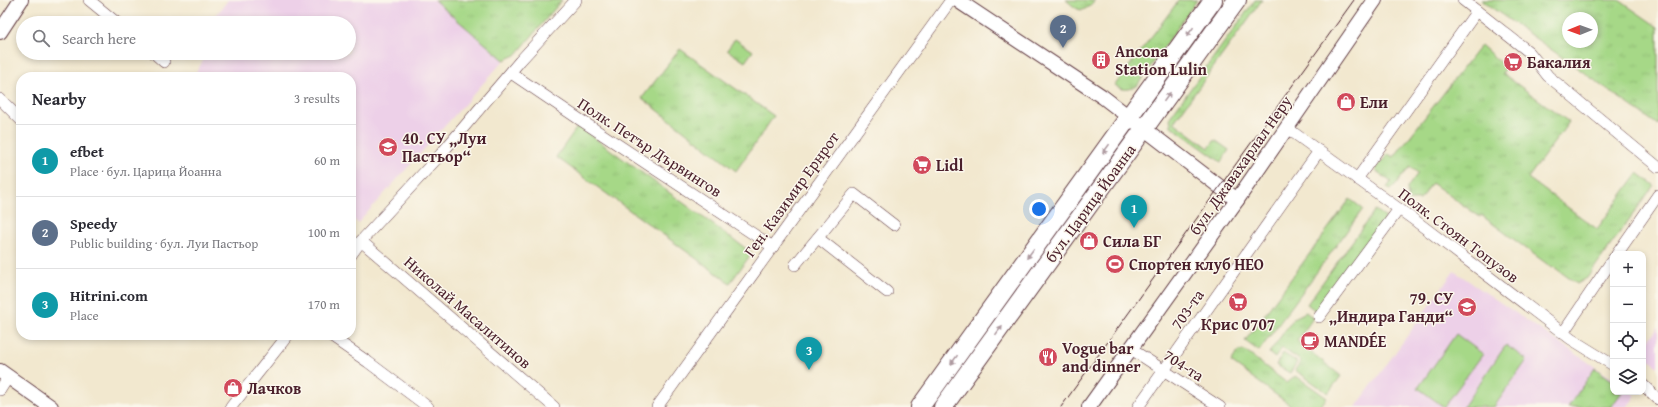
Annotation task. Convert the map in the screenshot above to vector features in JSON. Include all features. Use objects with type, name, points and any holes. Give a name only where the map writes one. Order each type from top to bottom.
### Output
[{"type":"main road","name":"бул. Царица Йоанна","points":[[920,407],[1213,0]]},
{"type":"main road","name":"бул. Царица Йоанна","points":[[943,407],[1237,0]]},
{"type":"street","points":[[0,32],[21,0]]},
{"type":"street","points":[[89,0],[108,16]]},
{"type":"street","points":[[356,248],[441,154],[511,72],[576,0]]},
{"type":"street","name":"Ген. Казимир Ернрот","points":[[657,407],[951,0]]},
{"type":"street","points":[[957,0],[1098,94],[1237,200]]},
{"type":"street","name":"бул. Джавахарлал Неру","points":[[1089,407],[1237,200],[1375,0]]},
{"type":"street","points":[[1464,0],[1529,52],[1548,76],[1658,167]]},
{"type":"street","points":[[1357,179],[1477,11]]},
{"type":"street","name":"Полк. Петър Дървингов","points":[[511,72],[578,119],[773,247]]},
{"type":"street","points":[[0,99],[16,115]]},
{"type":"street","name":"Полк. Стоян Топузов","points":[[1287,128],[1400,209],[1563,333],[1610,363]]},
{"type":"street","name":"703-та","points":[[1138,407],[1319,151]]},
{"type":"street","points":[[795,265],[854,194],[894,225]]},
{"type":"street","points":[[1619,251],[1658,195]]},
{"type":"street","points":[[1319,317],[1400,209]]},
{"type":"street","points":[[818,238],[887,292]]},
{"type":"street","name":"Николай Масалитинов","points":[[361,241],[548,405]]},
{"type":"street","points":[[1563,333],[1610,263]]},
{"type":"street","points":[[231,407],[284,340]]},
{"type":"street","points":[[336,340],[428,407]]},
{"type":"street","name":"704-та","points":[[1131,349],[1220,407]]},
{"type":"street","points":[[0,390],[4,374],[51,407]]},
{"type":"street","points":[[1646,389],[1658,399]]},
{"type":"shaded area","name":"40. СУ „Луи Пастьор“","points":[[228,0],[434,0],[504,60],[358,223],[356,221],[356,72],[196,72],[204,60],[356,60],[356,16],[215,16]]},
{"type":"shaded area","name":"79. СУ „Индира Ганди“","points":[[1454,271],[1610,377],[1610,395],[1636,396],[1627,407],[1356,407]]},
{"type":"shaded area","points":[[1658,327],[1658,367],[1646,357],[1646,345]]},
{"type":"green space","points":[[434,0],[562,0],[516,55],[504,60]]},
{"type":"green space","points":[[1066,0],[1095,0],[1087,8],[1080,10]]},
{"type":"green space","points":[[1179,0],[1197,0],[1137,86],[1126,89],[1115,85]]},
{"type":"green space","points":[[1255,0],[1262,0],[1174,122],[1209,148],[1215,140],[1229,150],[1221,162],[1171,126],[1170,117]]},
{"type":"green space","points":[[1481,0],[1619,0],[1658,27],[1658,125]]},
{"type":"green space","points":[[735,39],[753,51],[745,62],[727,50]]},
{"type":"green space","points":[[1481,45],[1506,68],[1502,73],[1569,122],[1528,178],[1597,229],[1638,173],[1654,185],[1587,278],[1577,284],[1554,267],[1552,268],[1481,215],[1480,217],[1432,183],[1420,200],[1408,200],[1407,188],[1418,173],[1410,167],[1391,190],[1387,188],[1391,182],[1375,170],[1388,154],[1394,157]]},
{"type":"green space","points":[[680,49],[774,116],[736,171],[642,98]]},
{"type":"green space","points":[[578,126],[752,253],[730,283],[556,157]]},
{"type":"green space","points":[[1350,199],[1363,209],[1259,351],[1245,341]]},
{"type":"green space","points":[[1375,210],[1386,218],[1317,312],[1307,304]]},
{"type":"green space","points":[[1306,312],[1313,318],[1297,341],[1341,376],[1328,393],[1295,370],[1301,361],[1282,348],[1275,358],[1269,353],[1294,318]]},
{"type":"green space","points":[[1456,334],[1483,354],[1444,407],[1418,388]]},
{"type":"green space","points":[[1506,345],[1527,360],[1494,407],[1463,407]]},
{"type":"green space","points":[[1238,351],[1245,351],[1287,383],[1296,376],[1327,398],[1319,407],[1293,407],[1231,362]]},
{"type":"green space","points":[[1283,353],[1297,362],[1290,373],[1276,365]]},
{"type":"green space","points":[[1595,368],[1610,379],[1610,395],[1620,395],[1611,407],[1568,407]]},
{"type":"tram line","points":[[1061,407],[1354,0]]},
{"type":"place","name":"Speedy","points":[[1063,48]]},
{"type":"place","name":"Ancona Station Lulin","points":[[1101,60]]},
{"type":"place","name":"Бакалия","points":[[1513,62]]},
{"type":"place","name":"Ели","points":[[1346,102]]},
{"type":"place","name":"40. СУ „Луи Пастьор“","points":[[388,147]]},
{"type":"place","name":"Lidl","points":[[922,165]]},
{"type":"place","name":"efbet","points":[[1134,228]]},
{"type":"place","name":"Сила БГ","points":[[1089,241]]},
{"type":"place","name":"Спортен клуб НЕО","points":[[1115,264]]},
{"type":"place","name":"Крис 0707","points":[[1238,302]]},
{"type":"place","name":"79. СУ „Индира Ганди“","points":[[1467,307]]},
{"type":"place","name":"MANDÉE","points":[[1310,341]]},
{"type":"place","name":"Vogue bar and dinner","points":[[1048,357]]},
{"type":"place","name":"Hitrini.com","points":[[809,370]]},
{"type":"place","name":"Лачков","points":[[233,388]]}]
